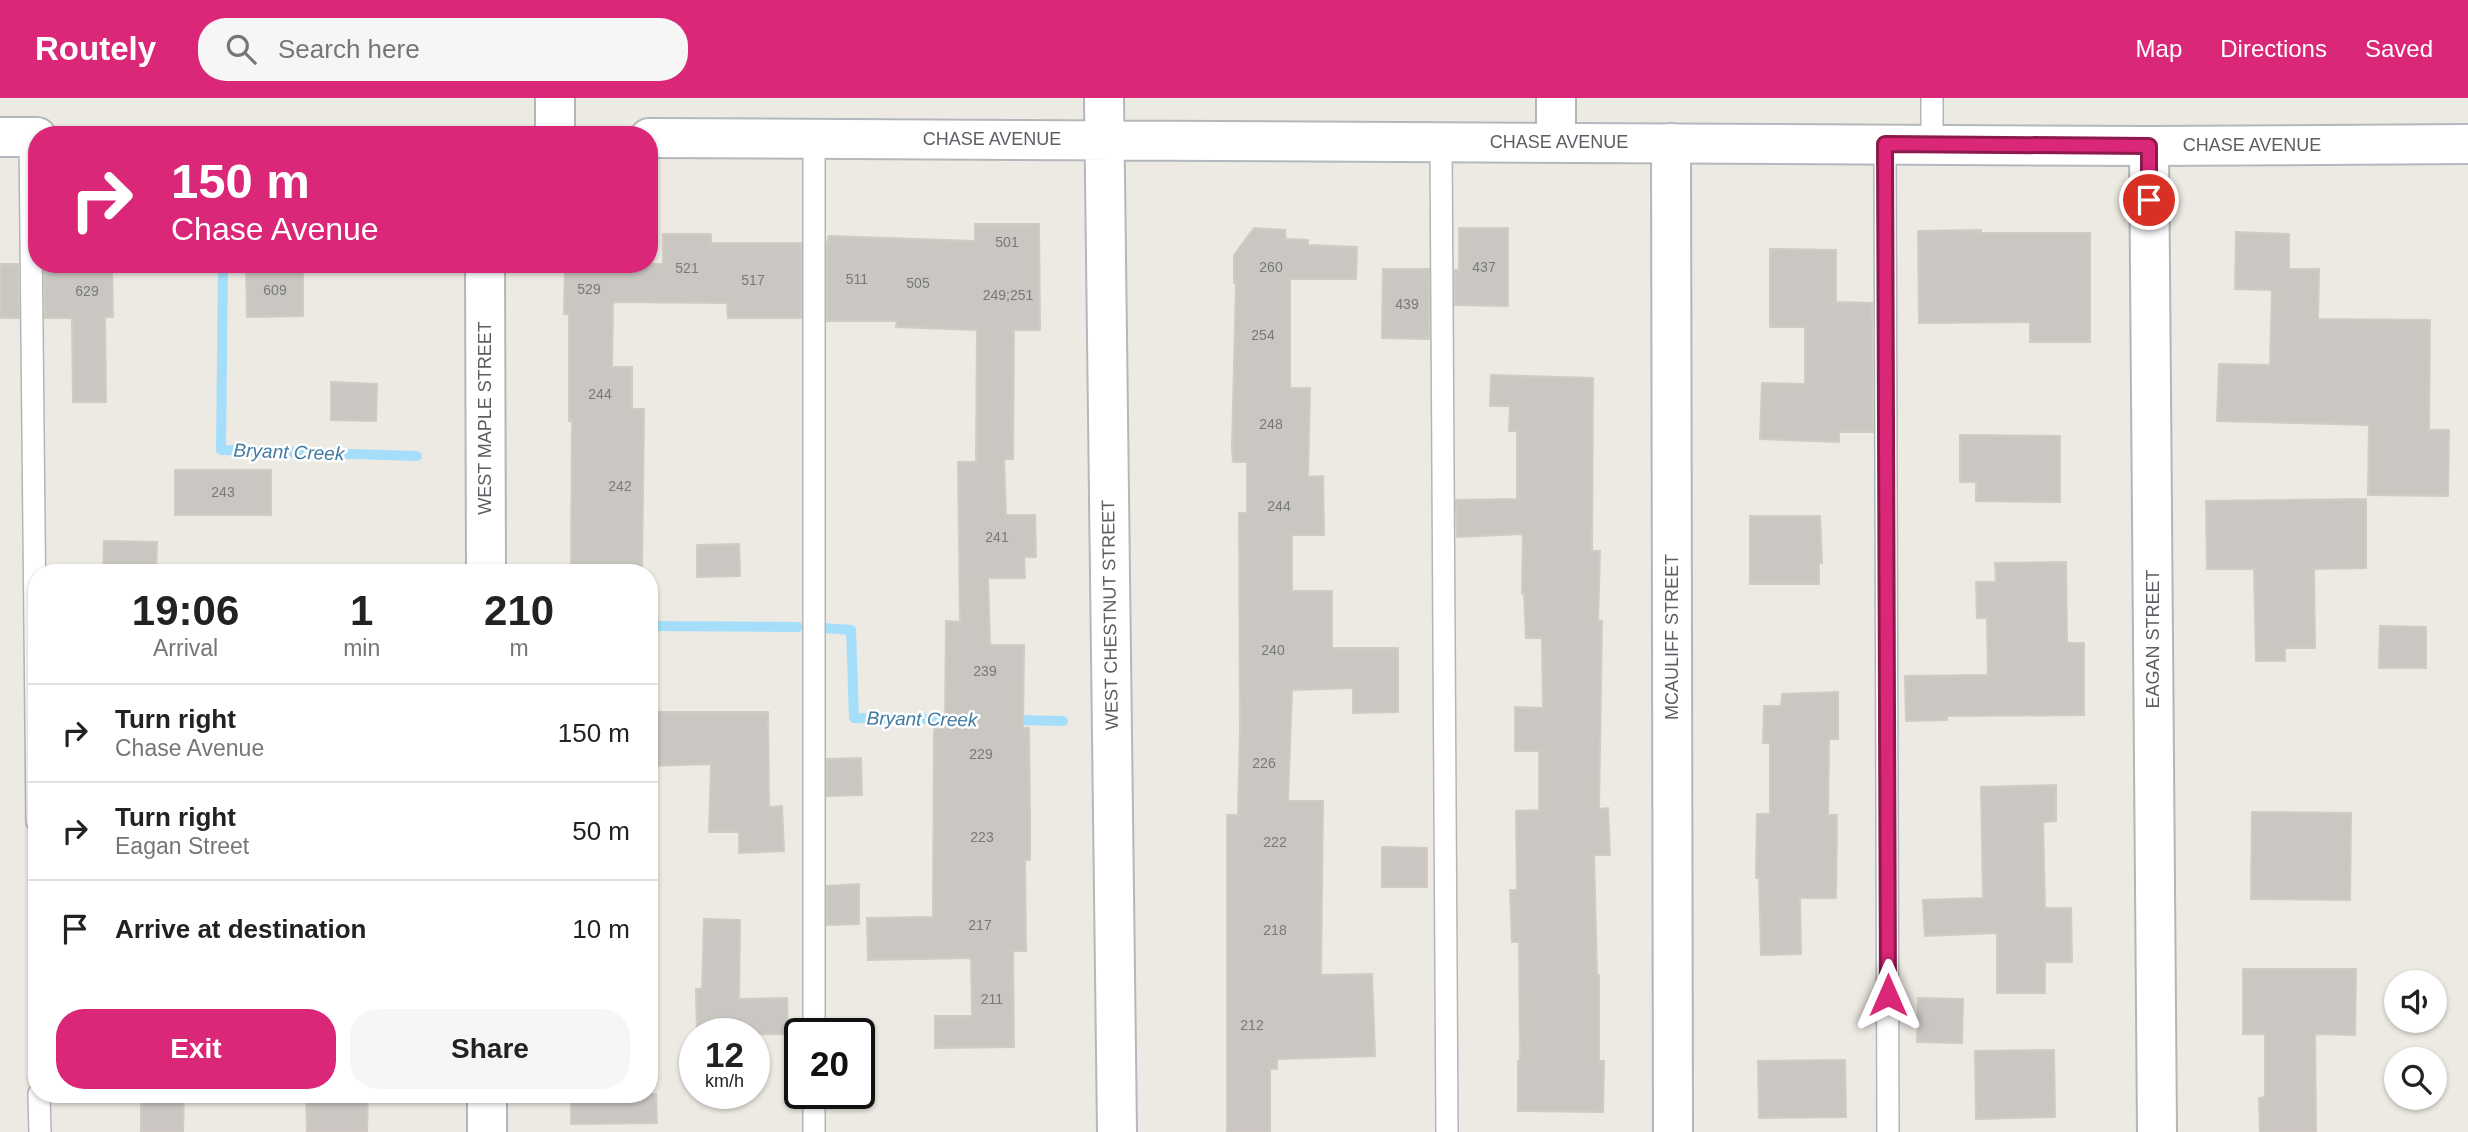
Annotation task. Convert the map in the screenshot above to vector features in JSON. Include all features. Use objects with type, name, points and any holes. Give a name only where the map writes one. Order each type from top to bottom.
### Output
[{"type":"street","points":[[555,98],[555,126]]},
{"type":"street","name":"WEST CHESTNUT STREET","points":[[1104,98],[1116,1132]]},
{"type":"street","points":[[1556,98],[1556,142]]},
{"type":"street","name":"CHASE AVENUE","points":[[658,138],[2149,146],[2468,144]]},
{"type":"street","name":"MCAULIFF STREET","points":[[1671,142],[1673,1132]]},
{"type":"street","name":"EAGAN STREET","points":[[2149,146],[2157,1132]]},
{"type":"street","name":"WEST MAPLE STREET","points":[[485,273],[486,564]]},
{"type":"street","points":[[487,1103],[487,1132]]},
{"type":"lane","points":[[1931,98],[1932,144]]},
{"type":"lane","points":[[22,137],[31,564]]},
{"type":"lane","points":[[814,139],[814,1018]]},
{"type":"lane","points":[[1441,141],[1447,1132]]},
{"type":"lane","points":[[1885,144],[1888,1132]]},
{"type":"lane","points":[[39,1103],[40,1132]]},
{"type":"lane","points":[[814,1109],[814,1132]]},
{"type":"building","points":[[975,224],[1039,224],[1040,330],[1014,330],[1013,459],[1004,459],[1006,515],[1035,515],[1036,557],[1024,557],[1025,578],[988,578],[990,645],[1024,645],[1023,728],[1029,728],[1030,815],[1030,860],[1025,860],[1026,951],[1013,951],[1014,1047],[935,1048],[935,1016],[972,1016],[971,958],[868,960],[867,918],[933,917],[934,728],[945,728],[946,621],[960,622],[958,462],[976,462],[977,330],[896,327],[897,321],[827,321],[827,243],[829,236],[975,241]]},
{"type":"building","points":[[1254,228],[1285,230],[1286,239],[1308,240],[1308,245],[1357,247],[1356,279],[1290,279],[1290,388],[1310,388],[1308,477],[1323,476],[1324,535],[1292,535],[1292,591],[1332,591],[1332,648],[1398,648],[1398,712],[1353,713],[1353,688],[1292,690],[1288,801],[1323,801],[1321,975],[1372,974],[1375,1056],[1277,1059],[1277,1069],[1270,1069],[1270,1132],[1227,1132],[1227,815],[1238,815],[1239,513],[1247,513],[1247,462],[1233,462],[1232,448],[1236,283],[1234,255]]},
{"type":"building","points":[[1459,228],[1508,228],[1508,306],[1455,305],[1455,270],[1459,270]]},
{"type":"building","points":[[1981,230],[1981,233],[2090,233],[2090,342],[2030,342],[2030,322],[1919,323],[1918,231]]},
{"type":"building","points":[[2236,232],[2289,234],[2289,269],[2319,269],[2318,319],[2430,320],[2429,430],[2449,430],[2448,496],[2368,495],[2369,425],[2217,421],[2219,364],[2270,365],[2272,290],[2235,289]]},
{"type":"building","points":[[663,234],[711,234],[711,243],[801,243],[801,318],[728,318],[727,303],[613,302],[612,367],[632,367],[632,409],[644,409],[642,564],[571,564],[572,421],[569,421],[569,314],[564,314],[565,273],[658,273],[658,264],[663,264]]},
{"type":"building","points":[[1770,249],[1836,250],[1836,302],[1872,303],[1873,432],[1839,432],[1839,442],[1760,439],[1762,383],[1805,384],[1805,327],[1770,327]]},
{"type":"building","points":[[0,264],[18,264],[19,318],[0,318]]},
{"type":"building","points":[[1383,269],[1429,269],[1429,339],[1382,338]]},
{"type":"building","points":[[44,273],[112,273],[113,317],[105,317],[106,402],[73,402],[72,318],[45,318]]},
{"type":"building","points":[[246,273],[303,273],[303,316],[247,317]]},
{"type":"building","points":[[1491,375],[1593,378],[1592,551],[1600,551],[1598,621],[1602,621],[1599,809],[1608,808],[1610,855],[1594,855],[1599,1061],[1604,1061],[1603,1112],[1518,1111],[1519,942],[1512,942],[1510,890],[1517,890],[1516,811],[1539,810],[1539,751],[1515,751],[1515,707],[1543,708],[1542,638],[1526,638],[1522,593],[1523,534],[1457,537],[1456,500],[1517,499],[1517,431],[1509,431],[1510,406],[1490,406]]},
{"type":"building","points":[[331,382],[377,384],[376,421],[331,420]]},
{"type":"building","points":[[1960,435],[2060,436],[2060,502],[1976,501],[1976,482],[1960,482]]},
{"type":"building","points":[[175,470],[271,470],[271,515],[175,515]]},
{"type":"building","points":[[2366,499],[2366,568],[2314,569],[2315,648],[2285,648],[2285,661],[2256,661],[2254,569],[2207,569],[2206,501]]},
{"type":"building","points":[[1750,516],[1820,516],[1822,563],[1819,563],[1819,584],[1750,584]]},
{"type":"building","points":[[104,541],[157,542],[156,564],[103,564]]},
{"type":"building","points":[[739,544],[740,576],[697,577],[697,545]]},
{"type":"building","points":[[2066,562],[2067,643],[2084,643],[2084,715],[1947,716],[1947,720],[1906,721],[1905,676],[1988,675],[1987,618],[1977,618],[1976,582],[1996,582],[1995,563]]},
{"type":"building","points":[[2380,626],[2426,627],[2426,668],[2379,668]]},
{"type":"building","points":[[1838,692],[1838,739],[1829,739],[1828,815],[1837,815],[1836,898],[1800,898],[1801,954],[1761,955],[1759,878],[1756,878],[1757,814],[1770,814],[1770,743],[1763,743],[1764,706],[1781,706],[1782,694]]},
{"type":"building","points":[[658,712],[768,712],[769,807],[782,806],[784,851],[739,853],[739,832],[709,832],[711,764],[658,766]]},
{"type":"building","points":[[861,758],[862,795],[827,796],[827,759]]},
{"type":"building","points":[[2056,785],[2056,821],[2043,822],[2045,908],[2071,908],[2072,962],[2045,962],[2045,993],[1997,993],[1997,933],[1925,936],[1923,900],[1983,898],[1981,787]]},
{"type":"building","points":[[2252,812],[2351,813],[2350,900],[2251,899]]},
{"type":"building","points":[[1382,847],[1427,848],[1427,887],[1382,887]]},
{"type":"building","points":[[859,884],[859,924],[827,925],[827,886]]},
{"type":"building","points":[[704,919],[740,920],[739,999],[787,998],[788,1018],[784,1018],[784,1034],[770,1034],[770,1018],[697,1018],[696,989],[702,989]]},
{"type":"building","points":[[2243,969],[2356,969],[2355,1035],[2315,1034],[2316,1132],[2260,1132],[2259,1098],[2265,1097],[2265,1034],[2243,1034]]},
{"type":"building","points":[[1918,998],[1963,999],[1962,1043],[1917,1042]]},
{"type":"building","points":[[2054,1050],[2055,1117],[1976,1119],[1975,1051]]},
{"type":"building","points":[[1845,1060],[1846,1117],[1759,1118],[1758,1061]]},
{"type":"building","points":[[141,1103],[184,1103],[183,1132],[141,1132]]},
{"type":"building","points":[[306,1103],[368,1103],[367,1132],[307,1132]]},
{"type":"building","points":[[571,1103],[656,1103],[657,1123],[571,1124]]},
{"type":"waterway","name":"Bryant Creek","points":[[223,273],[221,450],[417,456]]},
{"type":"waterway","name":"Bryant Creek","points":[[658,626],[798,627]]},
{"type":"waterway","name":"Bryant Creek","points":[[824,628],[851,630],[854,718],[959,719]]},
{"type":"waterway","name":"Bryant Creek","points":[[1010,720],[1063,721]]},
{"type":"route","points":[[1888,995],[1885,144],[2149,146],[2149,200]]}]
